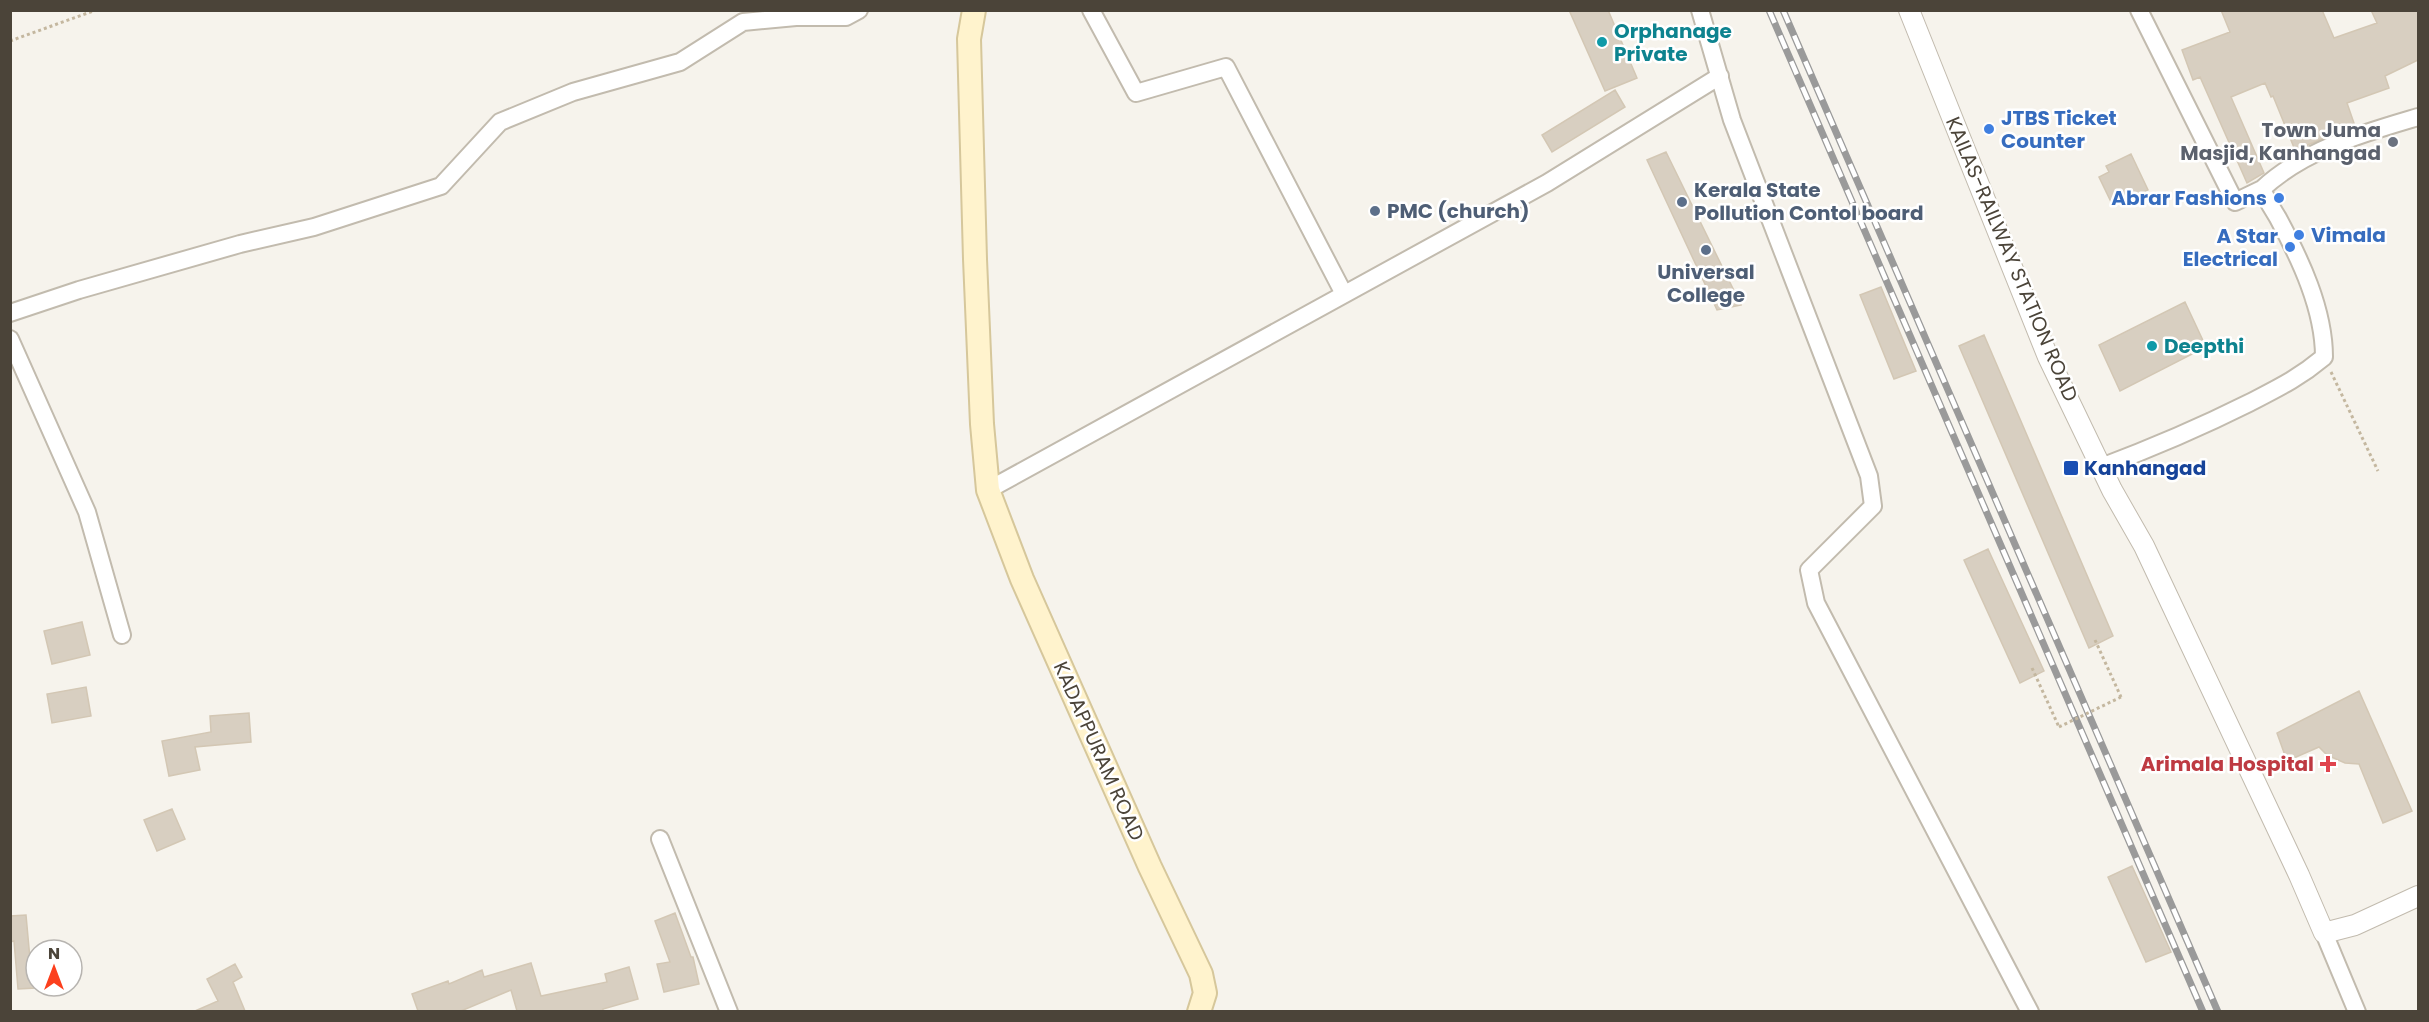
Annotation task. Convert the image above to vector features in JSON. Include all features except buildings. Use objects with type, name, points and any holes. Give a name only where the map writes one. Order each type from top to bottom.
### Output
[{"type":"main road","name":"KADAPPURAM ROAD","points":[[974,10],[969,51],[982,424],[988,490],[1022,579],[1150,867],[1201,974],[1205,993],[1199,1011]]},
{"type":"street","points":[[10,313],[79,290],[240,244],[314,227],[441,186],[500,122],[573,92],[680,62],[743,22],[796,16],[846,16],[859,10]]},
{"type":"street","points":[[1092,10],[1136,93],[1226,67],[1344,294]]},
{"type":"street","points":[[1700,10],[1732,120],[1869,476],[1873,506],[1809,570],[1816,603],[2030,1011]]},
{"type":"street","name":"KAILAS-RAILWAY STATION ROAD","points":[[1909,10],[2048,357],[2101,467],[2144,546],[2164,593],[2295,865],[2324,933]]},
{"type":"street","points":[[2139,10],[2235,202],[2262,189],[2273,179],[2317,152],[2418,117]]},
{"type":"street","points":[[988,490],[1547,183],[1720,76]]},
{"type":"street","points":[[2101,467],[2170,441],[2232,412],[2300,377],[2324,357],[2324,337],[2312,296],[2295,253],[2262,189]]},
{"type":"street","points":[[10,339],[87,512],[122,635]]},
{"type":"street","points":[[660,839],[729,1011]]},
{"type":"street","points":[[2357,1011],[2324,933],[2355,925],[2418,896]]},
{"type":"path","points":[[10,41],[96,10]]},
{"type":"path","points":[[2324,357],[2378,471]]},
{"type":"path","points":[[2032,668],[2059,727],[2121,698],[2095,640]]},
{"type":"railway","points":[[1769,10],[2203,1012]]},
{"type":"railway","points":[[1783,10],[2218,1012]]},
{"type":"place","name":"Orphanage Private","points":[[1602,42]]},
{"type":"place","name":"JTBS Ticket Counter","points":[[1989,129]]},
{"type":"place","name":"Town Juma Masjid, Kanhangad","points":[[2393,142]]},
{"type":"place","name":"Abrar Fashions","points":[[2279,198]]},
{"type":"place","name":"Kerala State Pollution Contol board","points":[[1682,202]]},
{"type":"place","name":"PMC (church)","points":[[1375,211]]},
{"type":"place","name":"Vimala","points":[[2299,235]]},
{"type":"place","name":"A Star Electrical","points":[[2290,247]]},
{"type":"place","name":"Universal College","points":[[1706,250]]},
{"type":"place","name":"Deepthi","points":[[2152,346]]},
{"type":"place","name":"Kanhangad","points":[[2071,468]]},
{"type":"place","name":"Arimala Hospital","points":[[2328,764]]}]
